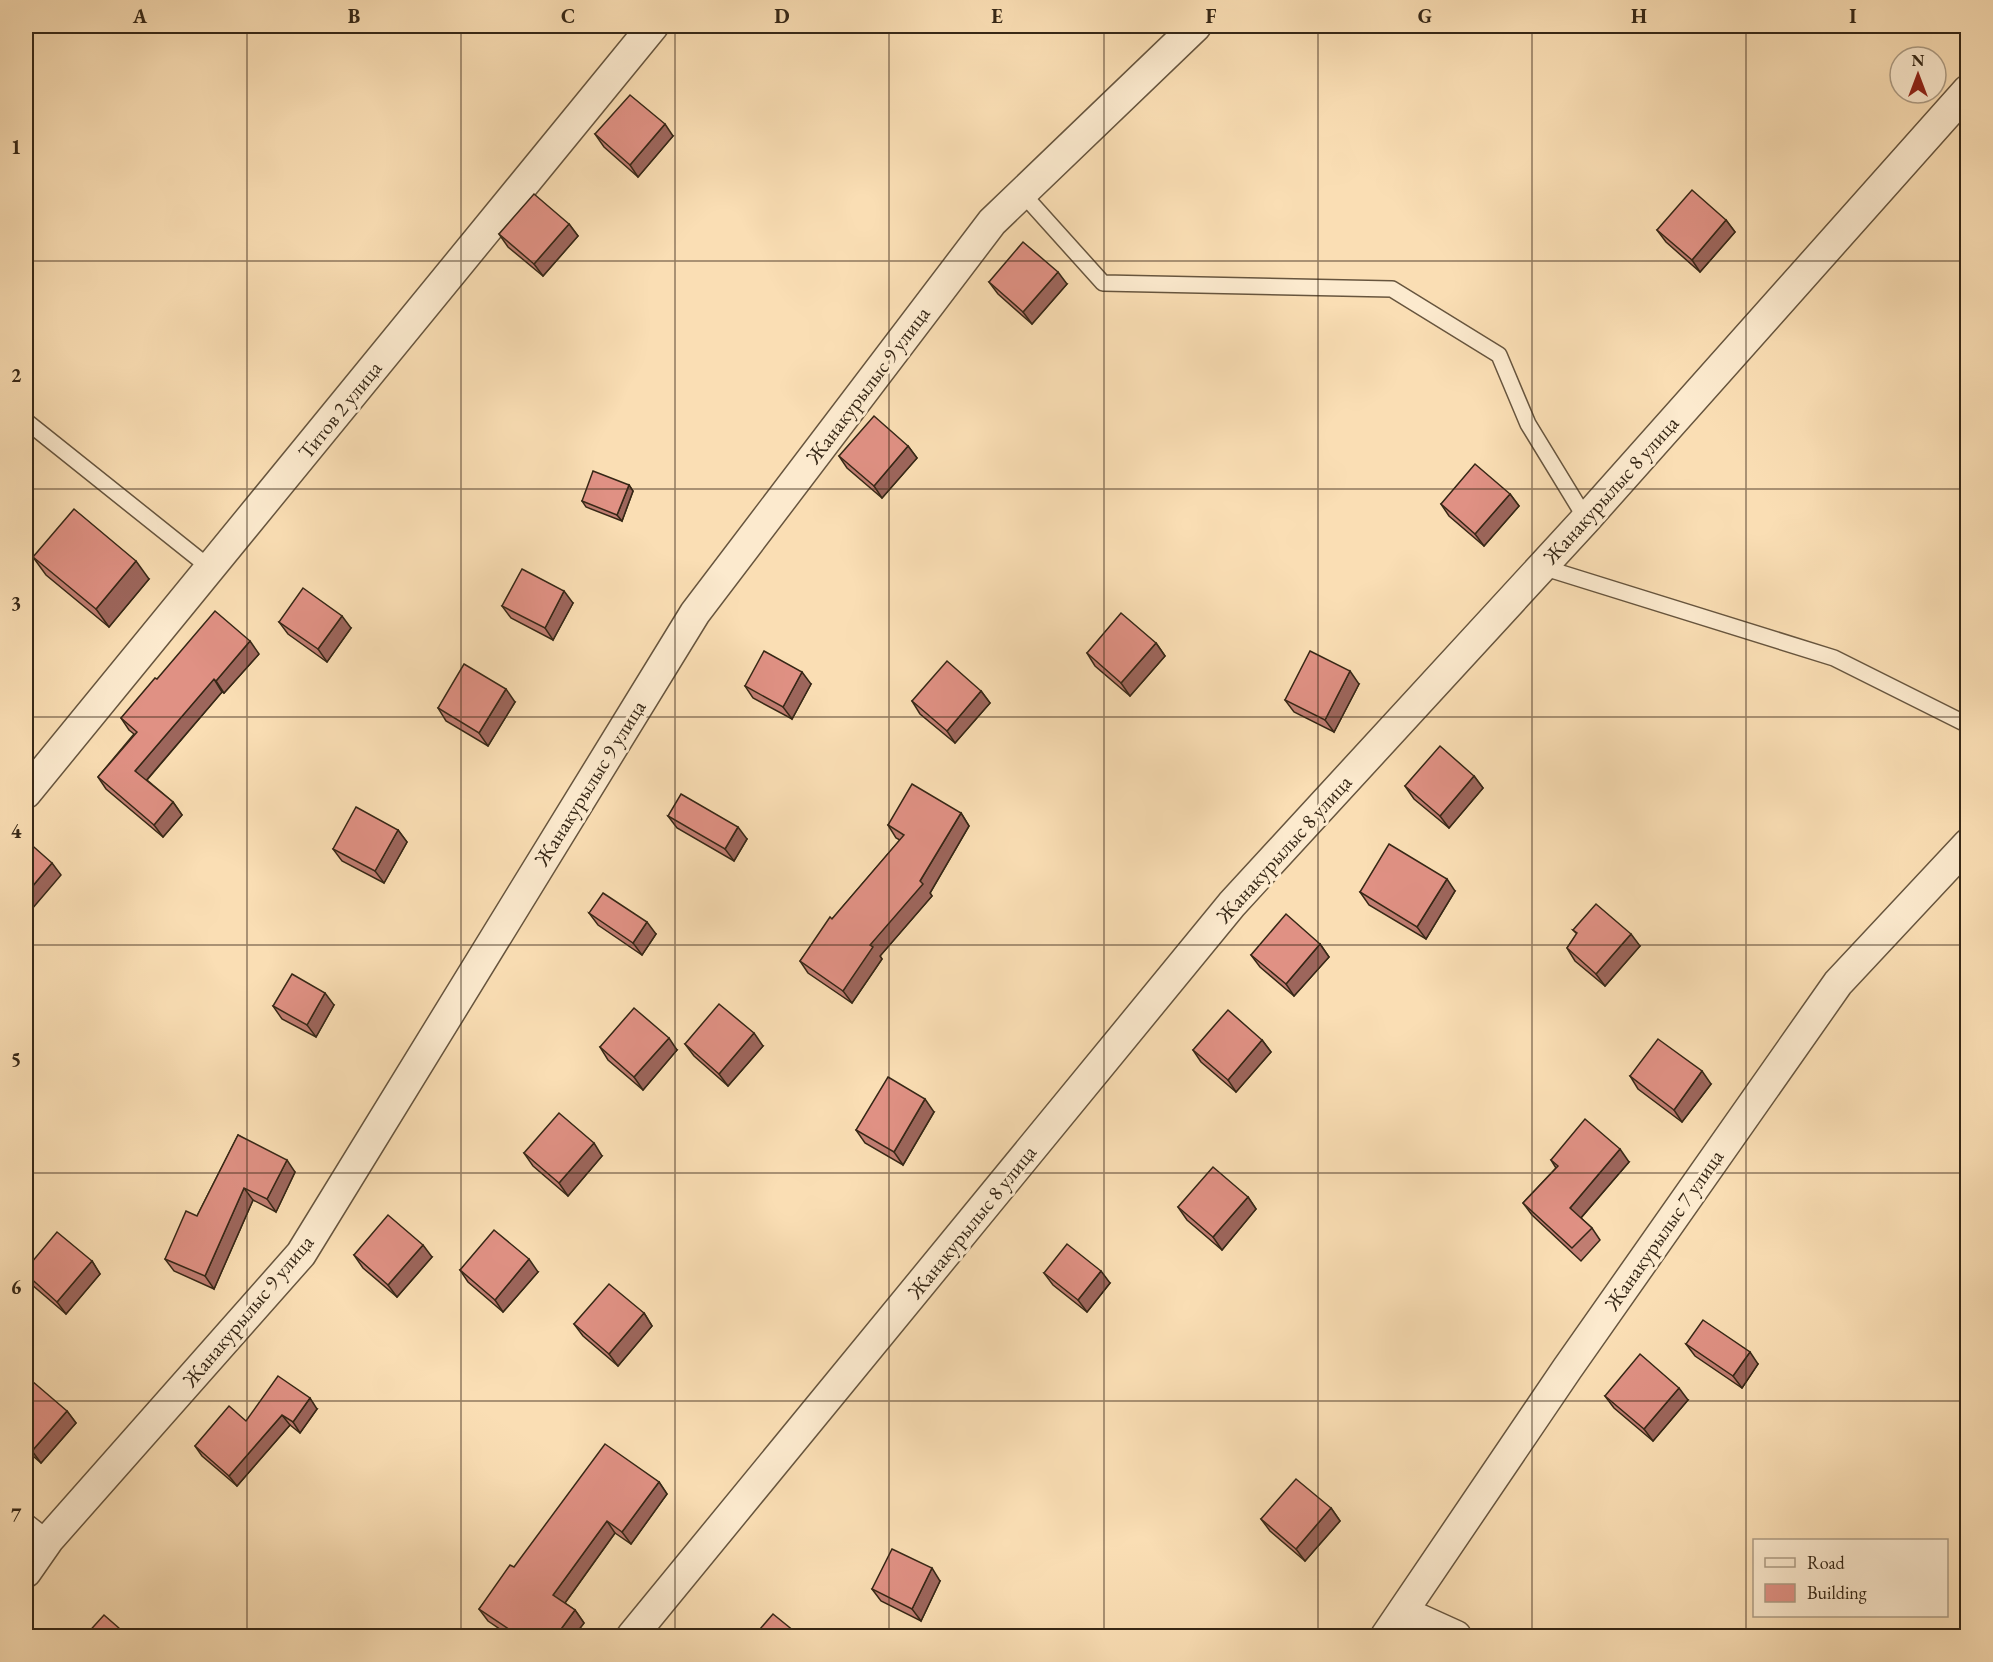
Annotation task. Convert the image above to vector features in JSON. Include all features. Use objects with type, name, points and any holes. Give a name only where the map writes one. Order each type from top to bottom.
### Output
[{"type":"street","name":"Титов 2 улица","points":[[26,793],[653,26]]},
{"type":"street","name":"Жанакурылыс 9 улица","points":[[26,1572],[49,1539],[301,1254],[695,613],[992,222],[1196,26]]},
{"type":"street","name":"Жанакурылыс 8 улица","points":[[633,1636],[1232,904],[1586,519],[1968,90]]},
{"type":"street","name":"Жанакурылыс 7 улица","points":[[1386,1636],[1567,1369],[1838,983],[1968,844]]},
{"type":"street","points":[[1403,1612],[1456,1636]]},
{"type":"lane","points":[[1022,193],[1103,283],[1392,289],[1499,356],[1528,424],[1586,519]]},
{"type":"lane","points":[[26,421],[210,568]]},
{"type":"lane","points":[[1542,567],[1834,658],[1968,725]]},
{"type":"lane","points":[[26,1521],[49,1539]]},
{"type":"building","points":[[630,95],[665,124],[630,165],[595,134]]},
{"type":"building","points":[[1692,190],[1726,220],[1692,260],[1657,230]]},
{"type":"building","points":[[534,194],[569,224],[534,264],[499,234]]},
{"type":"building","points":[[1023,242],[1058,272],[1023,312],[989,282]]},
{"type":"building","points":[[874,416],[908,446],[874,486],[839,456]]},
{"type":"building","points":[[1475,464],[1510,494],[1475,534],[1441,504]]},
{"type":"building","points":[[593,471],[629,485],[617,515],[582,501]]},
{"type":"building","points":[[74,509],[136,561],[96,609],[33,557]]},
{"type":"building","points":[[522,569],[564,591],[545,628],[502,606]]},
{"type":"building","points":[[303,588],[342,616],[318,649],[279,622]]},
{"type":"building","points":[[215,611],[250,641],[135,771],[173,802],[154,825],[98,777],[137,732],[121,718]]},
{"type":"building","points":[[1121,613],[1156,643],[1121,683],[1087,653]]},
{"type":"building","points":[[764,651],[802,672],[783,707],[745,686]]},
{"type":"building","points":[[1310,651],[1350,671],[1325,720],[1285,700]]},
{"type":"building","points":[[947,661],[981,691],[947,731],[912,701]]},
{"type":"building","points":[[464,664],[506,689],[479,733],[438,708]]},
{"type":"building","points":[[1440,746],[1474,776],[1440,816],[1405,786]]},
{"type":"building","points":[[912,784],[961,813],[920,881],[923,884],[870,945],[873,947],[843,991],[800,961],[830,917],[832,919],[904,835],[888,825]]},
{"type":"building","points":[[681,794],[738,827],[725,849],[668,816]]},
{"type":"building","points":[[356,807],[398,830],[375,871],[333,849]]},
{"type":"building","points":[[26,840],[52,863],[26,894]]},
{"type":"building","points":[[1389,844],[1447,879],[1417,927],[1360,892]]},
{"type":"building","points":[[603,893],[647,922],[633,943],[589,913]]},
{"type":"building","points":[[1596,904],[1631,934],[1596,974],[1567,948],[1577,933],[1573,930]]},
{"type":"building","points":[[1286,914],[1320,944],[1286,984],[1251,955]]},
{"type":"building","points":[[292,974],[325,993],[307,1025],[273,1006]]},
{"type":"building","points":[[719,1004],[754,1033],[719,1074],[685,1044]]},
{"type":"building","points":[[634,1008],[669,1038],[634,1077],[600,1047]]},
{"type":"building","points":[[1228,1010],[1262,1040],[1228,1080],[1193,1050]]},
{"type":"building","points":[[1658,1039],[1702,1071],[1674,1110],[1630,1076]]},
{"type":"building","points":[[888,1077],[925,1099],[894,1152],[856,1130]]},
{"type":"building","points":[[559,1113],[594,1143],[559,1183],[524,1153]]},
{"type":"building","points":[[1585,1119],[1620,1149],[1570,1208],[1592,1228],[1572,1248],[1523,1203],[1558,1166],[1551,1160]]},
{"type":"building","points":[[238,1135],[287,1160],[267,1199],[244,1188],[205,1276],[165,1259],[186,1211],[197,1216]]},
{"type":"building","points":[[1213,1167],[1248,1197],[1213,1237],[1178,1207]]},
{"type":"building","points":[[388,1215],[423,1245],[388,1285],[354,1255]]},
{"type":"building","points":[[494,1230],[529,1259],[495,1300],[460,1270]]},
{"type":"building","points":[[57,1232],[92,1261],[57,1302],[26,1274],[26,1269]]},
{"type":"building","points":[[1067,1244],[1101,1271],[1078,1300],[1044,1273]]},
{"type":"building","points":[[609,1284],[644,1313],[609,1354],[574,1324]]},
{"type":"building","points":[[1703,1320],[1750,1352],[1733,1376],[1686,1344]]},
{"type":"building","points":[[1640,1354],[1679,1388],[1644,1429],[1605,1396]]},
{"type":"building","points":[[278,1376],[310,1398],[293,1422],[282,1415],[229,1476],[195,1446],[229,1406],[246,1421]]},
{"type":"building","points":[[32,1381],[67,1411],[32,1451],[26,1445],[26,1389]]},
{"type":"building","points":[[605,1444],[659,1482],[622,1532],[607,1521],[553,1595],[575,1610],[556,1636],[519,1636],[479,1609],[510,1565],[514,1567]]},
{"type":"building","points":[[1296,1479],[1331,1508],[1296,1549],[1261,1519]]},
{"type":"building","points":[[892,1549],[932,1568],[912,1609],[872,1589]]},
{"type":"building","points":[[773,1614],[800,1636],[754,1636]]},
{"type":"building","points":[[104,1615],[128,1636],[85,1636]]}]
